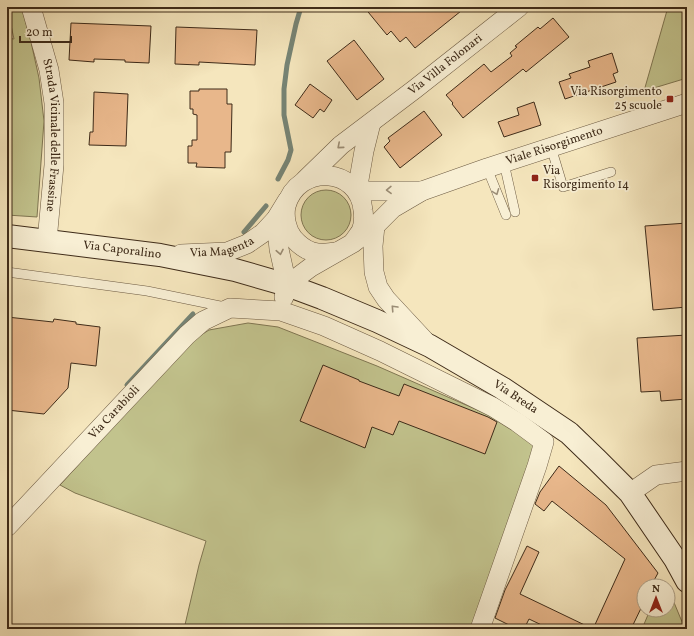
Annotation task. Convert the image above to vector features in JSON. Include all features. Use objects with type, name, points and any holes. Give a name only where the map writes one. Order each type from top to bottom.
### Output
[{"type":"street","name":"Strada Vicinale delle Frassine","points":[[31,7],[49,70],[54,103],[54,165],[47,241]]},
{"type":"street","name":"Via Villa Folonari","points":[[305,180],[341,145],[519,7]]},
{"type":"street","name":"Viale Risorgimento","points":[[287,285],[311,267],[353,243],[375,226],[393,208],[422,190],[687,103]]},
{"type":"street","points":[[357,191],[364,151],[371,123]]},
{"type":"street","points":[[288,198],[295,188],[305,180],[315,176],[326,175],[338,177],[348,183],[357,191],[363,204],[364,218],[361,231],[353,243]]},
{"type":"street","name":"Viale Risorgimento","points":[[357,191],[422,190]]},
{"type":"street","name":"Viale Risorgimento","points":[[288,198],[285,211],[286,224],[291,236],[300,245],[311,252],[324,254],[336,252]]},
{"type":"street","name":"Via Magenta","points":[[160,255],[227,252],[247,244],[263,233],[276,220],[288,198]]},
{"type":"street","points":[[276,220],[279,249],[287,285],[281,311]]},
{"type":"street","points":[[375,226],[373,246],[374,272],[378,287],[386,299],[430,346]]},
{"type":"street","name":"Via Caporalino","points":[[7,236],[160,255],[236,270]]},
{"type":"street","name":"Via Breda","points":[[236,270],[287,285],[377,320],[430,346],[502,388],[569,433],[630,493],[675,559],[687,581]]},
{"type":"street","name":"Via Breda","points":[[230,308],[281,311],[324,326],[380,351],[480,400],[517,422],[544,442],[480,629]]},
{"type":"street","name":"Via Carabioli","points":[[7,527],[187,335],[203,321],[230,308]]},
{"type":"street","points":[[630,493],[656,475],[687,471]]},
{"type":"lane","points":[[551,147],[563,186],[612,172]]},
{"type":"lane","points":[[495,166],[515,212]]},
{"type":"lane","points":[[495,166],[506,215]]},
{"type":"lane","points":[[7,272],[147,291],[230,308]]},
{"type":"green space","points":[[7,7],[22,7],[39,78],[44,121],[37,217],[7,215],[7,38],[14,39]]},
{"type":"green space","points":[[668,7],[687,7],[687,78],[644,91]]},
{"type":"green space","points":[[321,190],[331,190],[344,197],[351,210],[351,220],[344,233],[331,240],[321,240],[312,236],[305,229],[301,220],[301,210],[305,201],[312,194]]},
{"type":"green space","points":[[248,323],[278,327],[377,366],[498,419],[535,446],[473,629],[184,629],[206,541],[75,493],[60,485],[190,342],[209,330]]},
{"type":"green space","points":[[676,607],[685,629],[642,629],[647,618],[676,618]]},
{"type":"building","points":[[364,7],[466,7],[415,48],[406,37],[400,42],[391,31],[387,35]]},
{"type":"building","points":[[553,18],[569,37],[526,72],[523,69],[463,118],[446,95],[484,64],[491,72],[512,56],[510,53],[517,47],[515,46],[538,27],[540,29]]},
{"type":"building","points":[[71,23],[151,26],[149,63],[125,62],[125,60],[94,59],[94,62],[69,60]]},
{"type":"building","points":[[176,27],[257,30],[255,65],[199,62],[199,65],[175,64]]},
{"type":"building","points":[[354,40],[384,79],[357,100],[327,61]]},
{"type":"building","points":[[612,53],[618,72],[613,74],[616,82],[565,99],[559,82],[571,78],[569,74],[590,67],[588,61]]},
{"type":"building","points":[[310,84],[332,100],[324,112],[320,109],[313,118],[295,105]]},
{"type":"building","points":[[199,89],[227,89],[227,104],[232,104],[231,152],[225,152],[225,168],[196,167],[197,163],[188,163],[188,146],[192,146],[192,140],[197,140],[197,115],[193,114],[193,109],[190,109],[190,91],[199,91]]},
{"type":"building","points":[[94,92],[128,94],[126,146],[89,145],[90,132],[93,132]]},
{"type":"building","points":[[534,102],[541,125],[504,137],[498,122],[519,115],[517,108]]},
{"type":"building","points":[[424,111],[442,135],[400,168],[384,147],[390,141],[388,138]]},
{"type":"building","points":[[687,223],[687,307],[653,310],[645,226]]},
{"type":"building","points":[[7,317],[53,322],[54,319],[100,327],[96,366],[71,363],[68,388],[44,414],[7,410]]},
{"type":"building","points":[[687,335],[687,399],[661,401],[660,391],[641,392],[637,338]]},
{"type":"building","points":[[323,365],[359,381],[399,396],[404,384],[488,417],[497,422],[485,454],[399,421],[393,435],[372,427],[365,448],[300,421]]},
{"type":"building","points":[[559,466],[606,505],[658,573],[655,578],[636,578],[636,618],[631,629],[593,629],[625,559],[552,501],[544,511],[535,504],[540,492]]},
{"type":"building","points":[[527,546],[539,552],[520,594],[593,629],[550,629],[529,619],[524,629],[517,629],[495,618],[505,590]]},
{"type":"waterway","points":[[278,179],[288,160],[291,150],[284,115],[284,89],[287,65],[301,7]]},
{"type":"waterway","points":[[244,232],[266,206]]},
{"type":"waterway","points":[[127,385],[193,314]]},
{"type":"place","name":"Via Risorgimento 25 scuole","points":[[670,99]]},
{"type":"place","name":"Via Risorgimento 14","points":[[535,178]]}]
